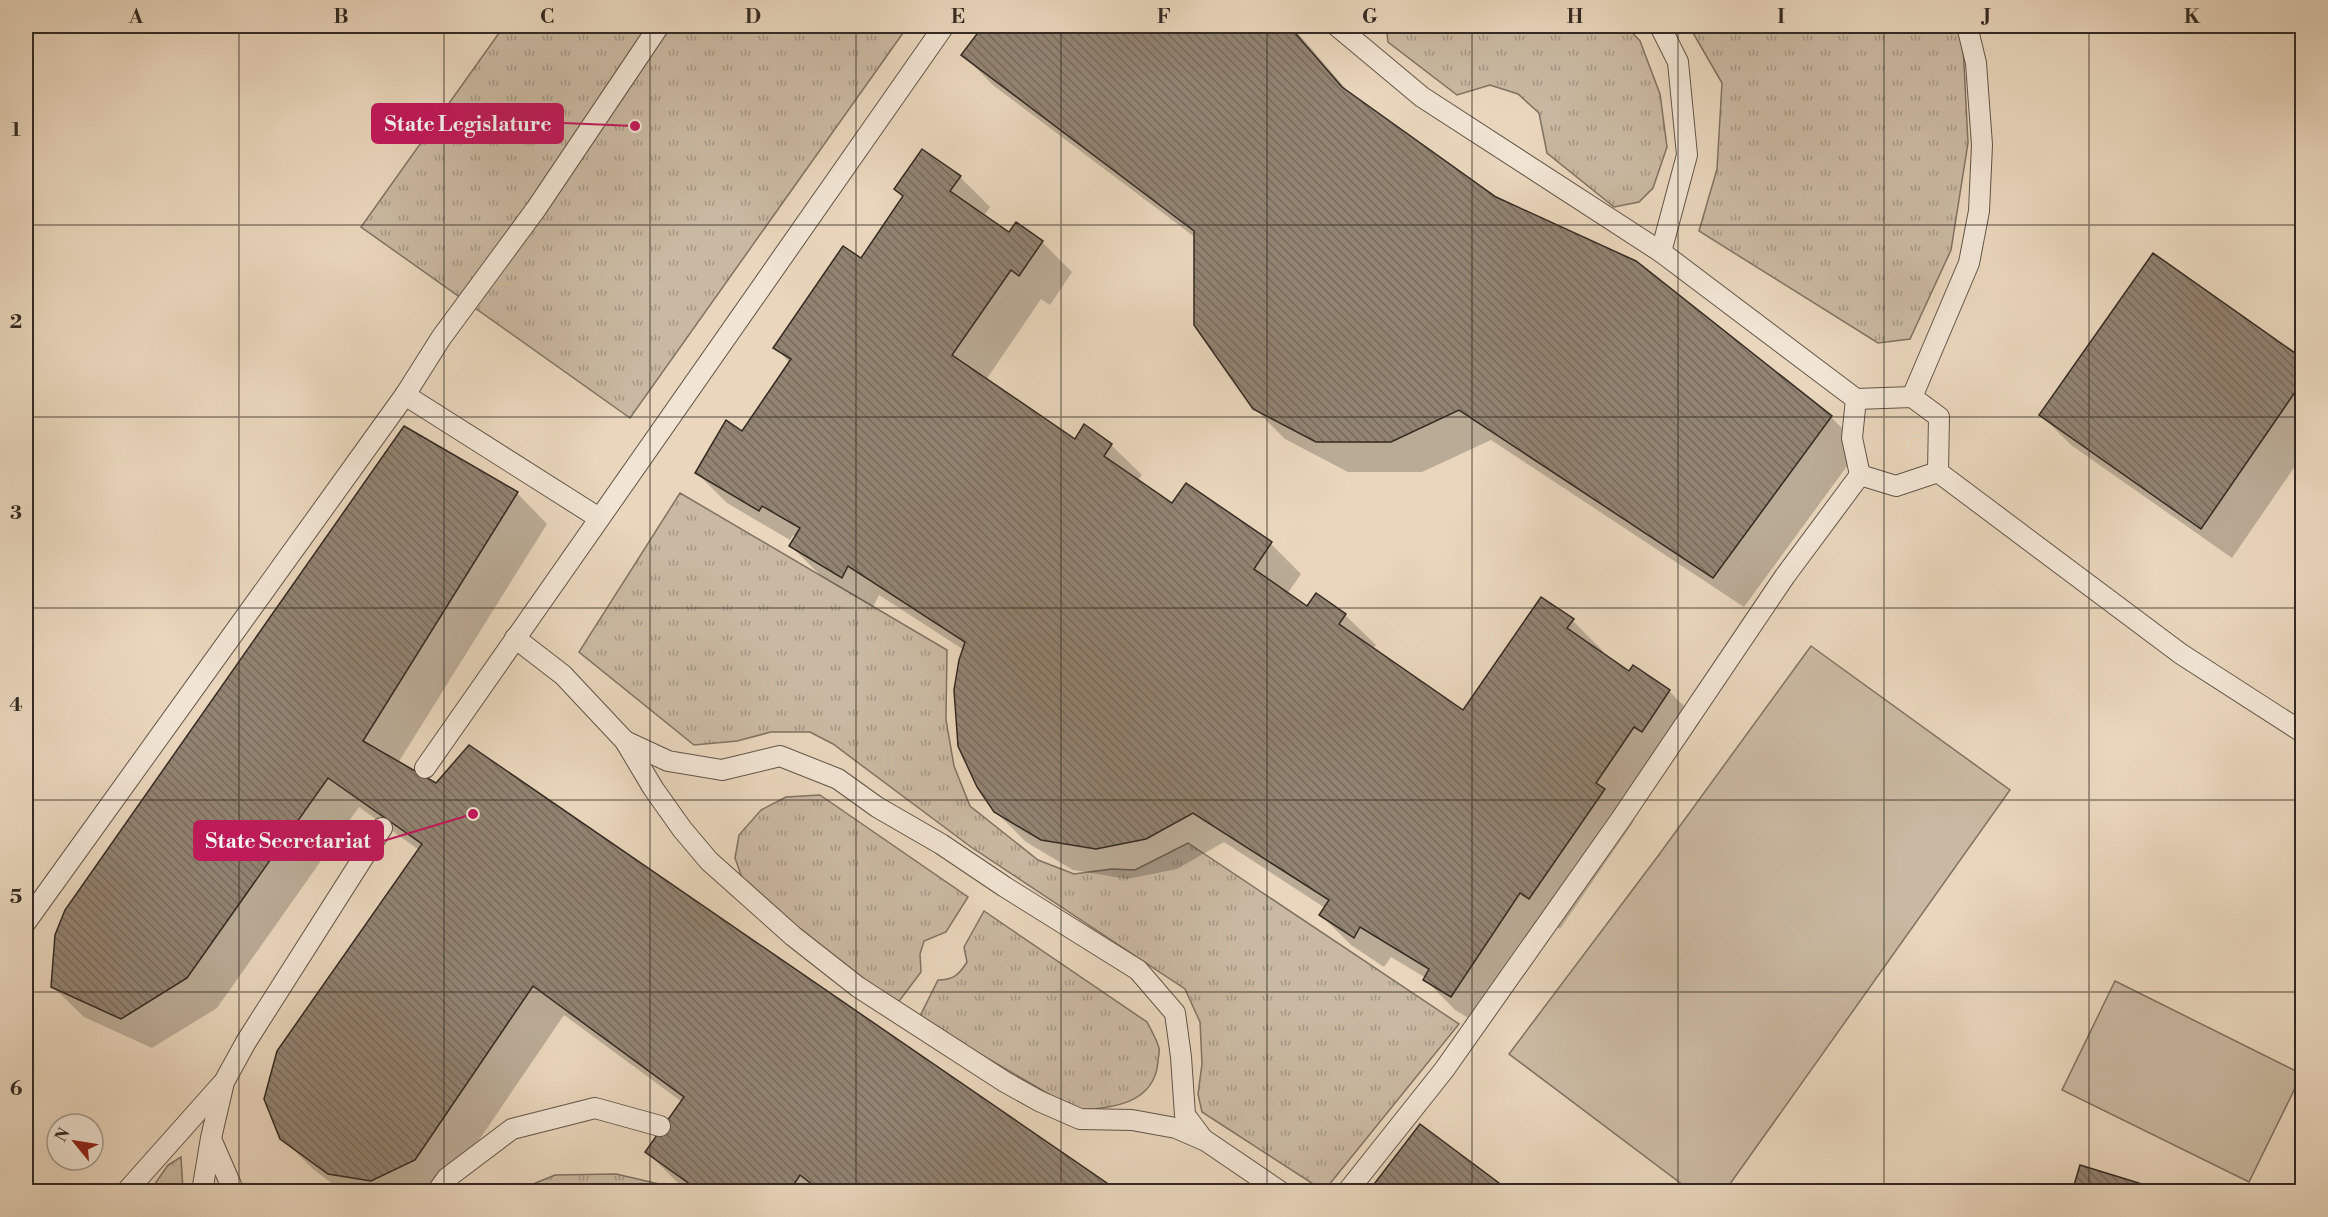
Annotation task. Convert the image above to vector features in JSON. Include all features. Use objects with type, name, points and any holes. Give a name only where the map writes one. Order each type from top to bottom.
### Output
[{"type":"lane","points":[[26,922],[405,395],[441,338],[536,209],[659,26]]},
{"type":"lane","points":[[425,768],[944,26]]},
{"type":"lane","points":[[1337,26],[1422,97],[1660,252],[1856,399],[1912,397],[1939,417],[1938,472]]},
{"type":"lane","points":[[1660,26],[1678,62],[1687,155],[1660,252]]},
{"type":"lane","points":[[1912,397],[1969,263],[1979,211],[1982,145],[1976,63],[1967,26]]},
{"type":"lane","points":[[405,395],[599,518]]},
{"type":"lane","points":[[1347,1191],[1444,1070],[1621,819],[1785,576],[1860,475],[1852,438],[1856,399]]},
{"type":"lane","points":[[1860,475],[1896,486],[1938,472]]},
{"type":"lane","points":[[1938,472],[2181,654],[2302,732]]},
{"type":"lane","points":[[515,638],[563,675],[625,741],[652,788],[682,830],[709,861],[793,936],[858,987],[1005,1082],[1059,1110],[1080,1119],[1132,1120],[1176,1128],[1206,1141],[1281,1191]]},
{"type":"lane","points":[[625,741],[668,761],[722,770],[780,756],[838,779],[877,807],[941,844],[1138,970],[1175,1013],[1185,1115],[1206,1141]]},
{"type":"lane","points":[[126,1191],[224,1082],[246,1042],[382,828]]},
{"type":"lane","points":[[202,1191],[224,1082]]},
{"type":"lane","points":[[437,1191],[447,1178],[512,1129],[595,1108],[660,1126]]},
{"type":"lane","points":[[211,1138],[234,1191]]},
{"type":"green space","points":[[504,26],[908,26],[630,418],[361,227]]},
{"type":"green space","points":[[1386,26],[1626,26],[1640,41],[1660,94],[1667,147],[1653,188],[1639,202],[1614,207],[1547,153],[1539,113],[1518,94],[1490,85],[1457,95],[1388,42]]},
{"type":"green space","points":[[1689,26],[1962,26],[1968,143],[1951,250],[1910,339],[1878,343],[1699,231],[1717,169],[1722,83]]},
{"type":"green space","points":[[680,493],[947,650],[946,720],[954,766],[970,806],[1038,860],[1074,874],[1112,869],[1135,870],[1188,843],[1459,1024],[1324,1191],[1202,1112],[1198,1094],[1202,1064],[1200,1022],[1185,989],[971,847],[833,744],[810,732],[771,732],[737,741],[694,745],[579,652]]},
{"type":"green space","points":[[1811,646],[2010,790],[1725,1191],[1691,1191],[1509,1054],[1658,856]]},
{"type":"green space","points":[[820,795],[968,897],[946,932],[924,941],[920,954],[921,972],[897,1004],[747,892],[735,858],[739,835],[761,810],[786,797]]},
{"type":"green space","points":[[984,911],[1147,1022],[1157,1042],[1159,1053],[1155,1076],[1140,1096],[1103,1108],[1076,1110],[919,1018],[938,980],[955,976],[967,962],[964,947]]},
{"type":"green space","points":[[2115,981],[2302,1074],[2249,1182],[2062,1090]]},
{"type":"green space","points":[[181,1157],[183,1191],[150,1191],[168,1165]]},
{"type":"green space","points":[[616,1174],[659,1184],[672,1191],[516,1191],[555,1175]]},
{"type":"building","points":[[983,26],[1289,26],[1342,87],[1496,197],[1636,261],[1832,416],[1713,578],[1459,410],[1391,442],[1316,442],[1253,409],[1194,325],[1194,231],[961,55]]},
{"type":"building","points":[[922,149],[961,176],[950,191],[1009,232],[1016,222],[1043,241],[1019,276],[1011,270],[952,355],[1075,439],[1084,424],[1112,444],[1104,456],[1172,503],[1186,483],[1272,542],[1254,569],[1307,606],[1316,593],[1346,614],[1339,624],[1463,710],[1541,597],[1574,619],[1567,628],[1629,671],[1633,665],[1670,690],[1642,732],[1634,727],[1596,783],[1605,789],[1529,899],[1520,893],[1451,997],[1423,980],[1429,969],[1360,927],[1354,938],[1319,915],[1329,900],[1193,813],[1146,839],[1096,849],[1041,840],[994,812],[977,787],[958,746],[954,690],[959,660],[965,642],[848,566],[842,578],[789,546],[800,528],[762,506],[759,511],[695,473],[726,420],[742,431],[791,359],[773,348],[843,246],[861,258],[903,196],[894,189]]},
{"type":"building","points":[[2153,253],[2302,358],[2302,382],[2201,529],[2039,415]]},
{"type":"building","points":[[404,426],[518,492],[363,741],[436,783],[469,745],[1120,1192],[822,1192],[800,1175],[789,1192],[701,1192],[645,1152],[684,1097],[533,986],[415,1160],[371,1181],[328,1174],[280,1139],[264,1099],[277,1051],[422,844],[328,778],[187,978],[121,1019],[51,987],[55,935],[65,910]]},
{"type":"building","points":[[1420,1124],[1511,1192],[1368,1192]]},
{"type":"building","points":[[2080,1165],[2168,1192],[2072,1192]]},
{"type":"place","name":"State Legislature","points":[[635,126]]},
{"type":"place","name":"State Secretariat","points":[[473,814]]}]
